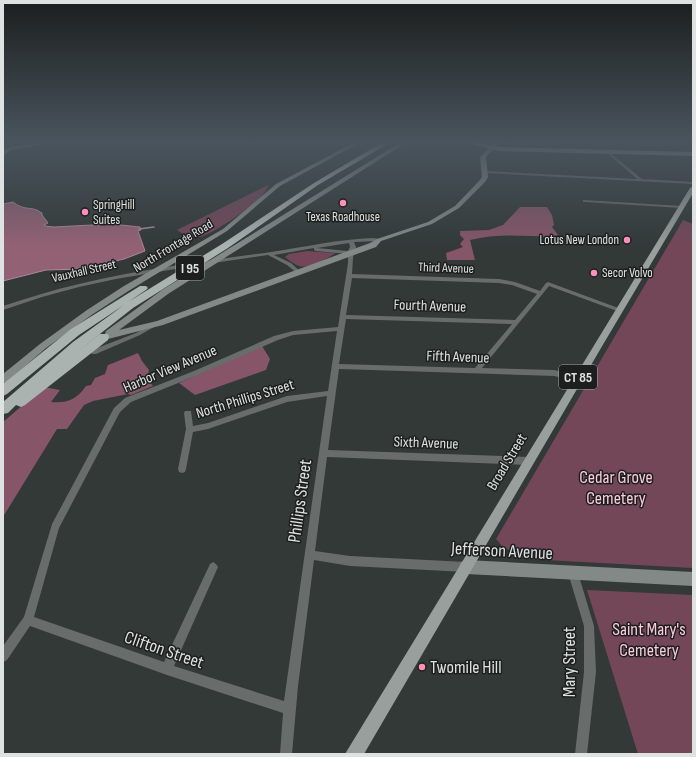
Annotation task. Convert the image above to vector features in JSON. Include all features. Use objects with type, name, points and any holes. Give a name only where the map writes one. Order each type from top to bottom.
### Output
[{"type":"highway","name":"I 95","points":[[3,391],[49,352],[105,311],[234,233],[315,177]]},
{"type":"highway","name":"I 95","points":[[3,409],[72,349],[122,311],[225,246],[327,177]]},
{"type":"highway","points":[[255,236],[264,227],[339,177]]},
{"type":"highway","points":[[3,417],[104,337]]},
{"type":"main road","name":"North Frontage Road","points":[[3,379],[53,338],[102,304],[222,232],[280,184],[293,177]]},
{"type":"main road","points":[[104,337],[170,289],[349,177]]},
{"type":"main road","name":"Vauxhall Street","points":[[152,326],[375,244],[379,240],[430,223],[457,207],[480,185],[485,177]]},
{"type":"main road","name":"Broad Street","points":[[354,754],[693,188]]},
{"type":"main road","points":[[135,313],[135,318],[138,323],[152,326]]},
{"type":"main road","points":[[104,337],[152,326]]},
{"type":"main road","points":[[3,375],[15,368]]},
{"type":"main road","name":"Jefferson Avenue","points":[[466,567],[693,579]]},
{"type":"street","points":[[603,177],[693,183]]},
{"type":"street","points":[[585,201],[682,207]]},
{"type":"street","name":"Vauxhall Street","points":[[3,308],[71,287],[141,272],[369,239],[379,240]]},
{"type":"street","name":"Phillips Street","points":[[286,754],[309,555],[349,276],[351,261],[350,253],[353,249],[352,242]]},
{"type":"street","name":"Phillips Street","points":[[345,243],[345,249],[350,253]]},
{"type":"street","points":[[310,248],[350,253]]},
{"type":"street","points":[[269,254],[289,264],[298,272]]},
{"type":"street","name":"Third Avenue","points":[[349,276],[499,281],[517,284],[541,293]]},
{"type":"street","points":[[476,371],[548,284],[619,310]]},
{"type":"street","name":"Fourth Avenue","points":[[343,316],[517,322]]},
{"type":"street","name":"Vauxhall Street","points":[[94,352],[138,334],[152,326]]},
{"type":"street","name":"Harbor View Avenue","points":[[3,656],[28,620],[55,527],[118,410],[128,400],[196,373],[276,338],[293,333],[341,329]]},
{"type":"street","name":"Fifth Avenue","points":[[336,366],[562,374],[578,378]]},
{"type":"street","name":"North Phillips Street","points":[[190,430],[208,426],[287,399],[332,393]]},
{"type":"street","name":"North Phillips Street","points":[[182,469],[190,430],[188,413]]},
{"type":"street","name":"Sixth Avenue","points":[[323,453],[529,461]]},
{"type":"street","name":"Jefferson Avenue","points":[[309,555],[350,561],[466,567]]},
{"type":"street","points":[[167,669],[213,567]]},
{"type":"street","name":"Mary Street","points":[[572,573],[589,626],[590,672],[581,754]]},
{"type":"street","name":"Clifton Street","points":[[28,620],[167,669],[290,709]]},
{"type":"green space","points":[[268,185],[266,191],[260,198],[239,214],[207,234],[200,237],[191,237],[177,230]]},
{"type":"green space","name":"Cedar Grove Cemetery","points":[[683,220],[693,224],[693,568],[527,559],[503,547],[496,539]]},
{"type":"green space","points":[[307,251],[335,253],[328,258],[302,267],[285,257],[289,254]]},
{"type":"green space","name":"Saint Mary's Cemetery","points":[[587,590],[693,595],[693,754],[638,754]]},
{"type":"shaded area","points":[[13,202],[21,207],[35,209],[42,213],[48,223],[44,225],[45,226],[54,227],[111,224],[140,227],[141,230],[138,231],[145,251],[124,259],[82,269],[46,270],[3,281],[3,204]]},
{"type":"shaded area","points":[[520,207],[547,207],[552,215],[554,225],[552,227],[558,235],[553,237],[491,236],[470,240],[475,260],[447,260],[446,253],[463,247],[460,244],[464,239],[460,235],[460,231],[489,230],[503,225]]},
{"type":"shaded area","points":[[262,346],[270,359],[266,370],[195,395],[179,383]]},
{"type":"shaded area","points":[[138,353],[149,370],[149,379],[153,386],[131,395],[128,394],[93,401],[84,405],[67,429],[57,429],[3,517],[3,422],[44,387],[60,390],[51,402],[71,400],[79,395],[86,386],[91,385],[95,378],[105,374],[108,365]]},
{"type":"waterway","points":[[139,229],[154,227]]},
{"type":"place","name":"Texas Roadhouse","points":[[343,203]]},
{"type":"place","name":"SpringHill Suites","points":[[85,212]]},
{"type":"place","name":"Lotus New London","points":[[627,240]]},
{"type":"place","name":"Secor Volvo","points":[[594,273]]},
{"type":"place","name":"Twomile Hill","points":[[422,667]]}]
